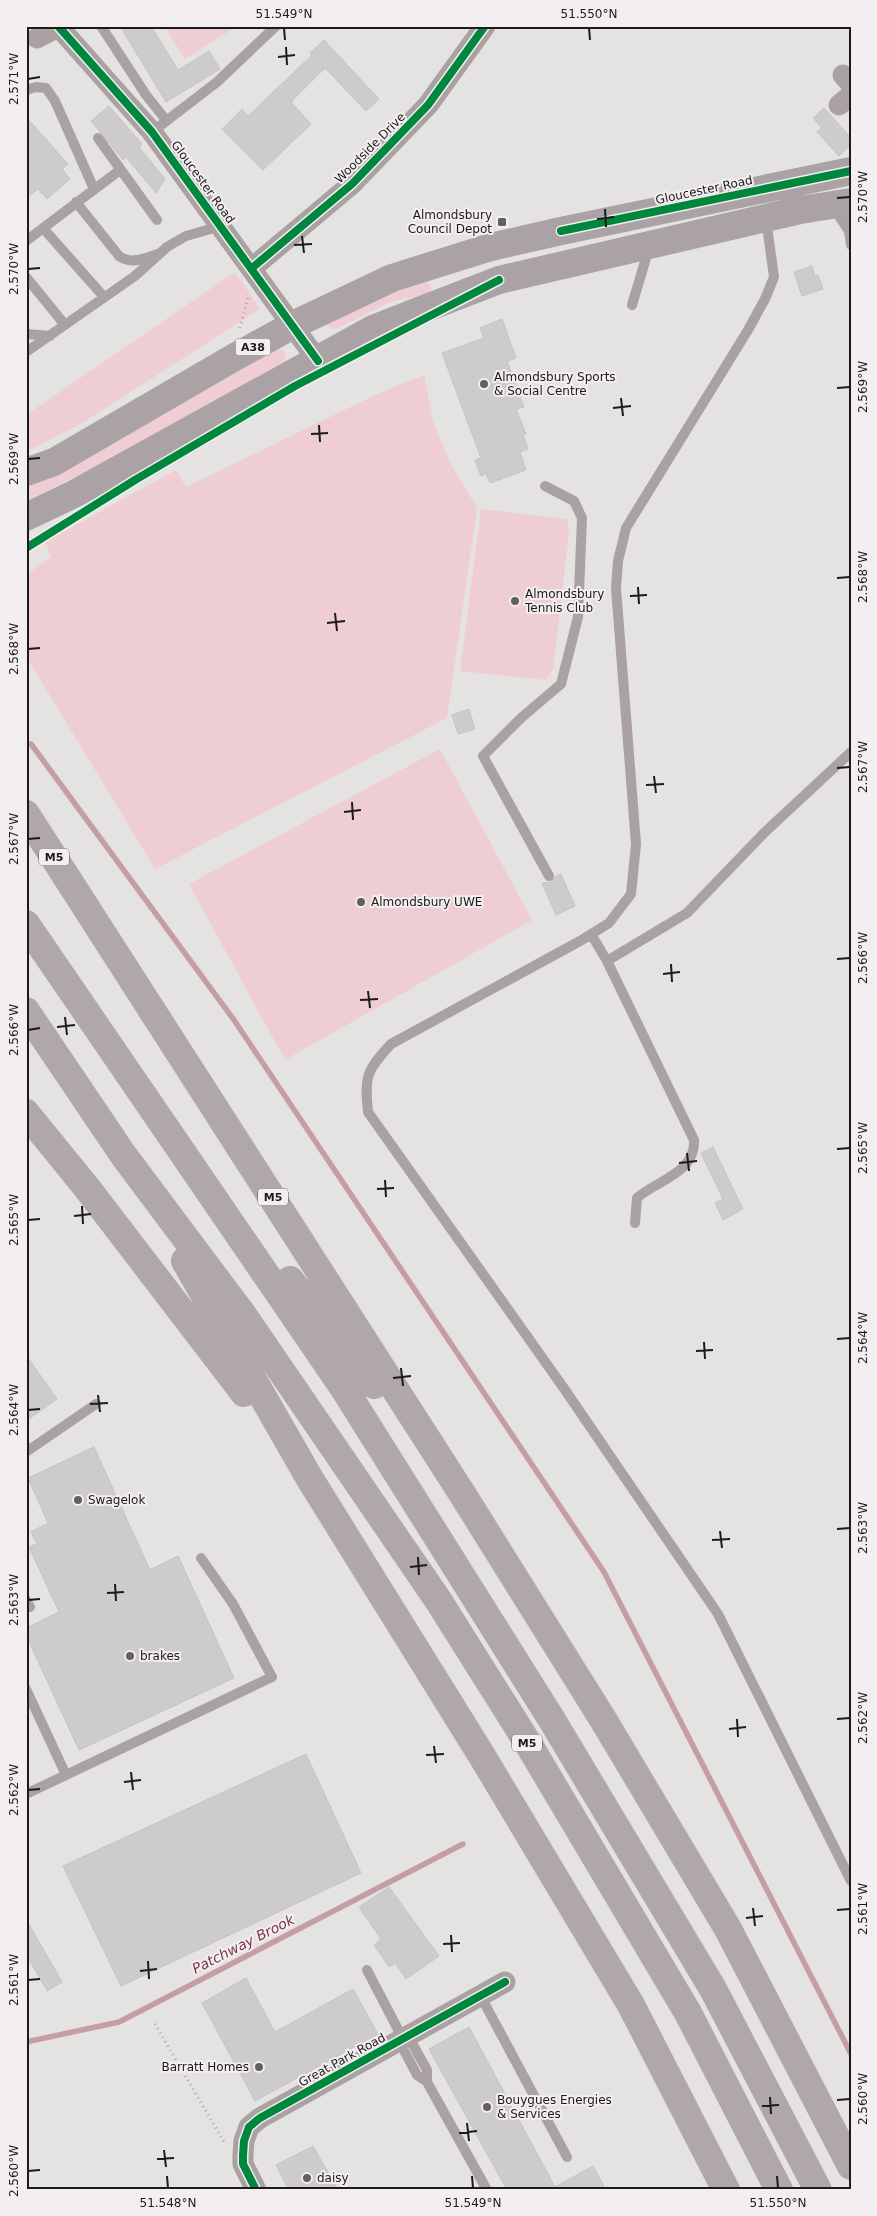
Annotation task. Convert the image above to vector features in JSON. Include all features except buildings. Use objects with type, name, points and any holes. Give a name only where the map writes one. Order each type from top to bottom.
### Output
[{"type":"highway","name":"M5","points":[[26,814],[463,1495],[604,1721],[728,1929],[851,2166]]},
{"type":"highway","name":"M5","points":[[26,924],[343,1387],[552,1720],[713,1989],[818,2190]]},
{"type":"highway","name":"M5","points":[[26,1011],[124,1156],[243,1315],[448,1616],[526,1740],[688,2013],[779,2190]]},
{"type":"highway","name":"M5","points":[[26,1113],[93,1196],[310,1479]]},
{"type":"highway","name":"M5","points":[[165,1125],[463,1495]]},
{"type":"highway","name":"M5","points":[[124,1156],[310,1479],[482,1756],[631,2004],[726,2190]]},
{"type":"main road","name":"Gloucester Road","points":[[26,472],[54,462],[292,325],[392,278],[491,247],[851,171]]},
{"type":"main road","points":[[26,517],[76,493],[373,329],[499,280],[765,218],[844,209]]},
{"type":"street","name":"Gloucester Road","points":[[58,26],[159,126],[221,226],[318,361]]},
{"type":"street","points":[[37,38],[58,26]]},
{"type":"street","name":"Woodside Drive","points":[[253,270],[352,184],[428,105],[485,26]]},
{"type":"street","name":"Great Park Road","points":[[256,2190],[242,2164],[244,2141],[249,2127],[260,2118],[504,1982]]},
{"type":"lane","points":[[101,26],[146,95],[159,126],[217,82],[276,26]]},
{"type":"lane","points":[[26,90],[36,87],[46,88],[94,189]]},
{"type":"lane","points":[[98,138],[157,220]]},
{"type":"lane","points":[[26,241],[120,170]]},
{"type":"lane","points":[[76,202],[119,256],[126,261],[134,261],[158,254]]},
{"type":"lane","points":[[844,209],[849,231]]},
{"type":"lane","points":[[844,209],[851,245]]},
{"type":"lane","points":[[765,218],[774,277],[765,299],[748,330],[626,528],[618,560],[616,588],[636,844],[631,894],[609,923],[484,995],[391,1044],[374,1064],[365,1086],[368,1112],[563,1387],[718,1614],[851,1881]]},
{"type":"lane","points":[[26,352],[143,270],[158,254],[186,236],[221,226]]},
{"type":"lane","points":[[43,228],[104,297]]},
{"type":"lane","points":[[632,305],[650,244]]},
{"type":"lane","points":[[26,277],[65,325]]},
{"type":"lane","points":[[26,334],[50,336]]},
{"type":"lane","points":[[544,486],[574,500],[582,518],[578,617],[561,684],[521,718],[483,756],[549,876]]},
{"type":"lane","points":[[608,961],[687,913],[765,832],[851,752]]},
{"type":"lane","points":[[591,934],[608,961],[694,1140],[695,1149],[682,1169],[637,1198],[635,1223]]},
{"type":"lane","points":[[26,1452],[96,1404]]},
{"type":"lane","points":[[26,1794],[272,1677],[233,1604],[202,1558]]},
{"type":"lane","points":[[26,1690],[66,1776]]},
{"type":"lane","points":[[368,1970],[403,2039],[417,2075],[427,2082],[487,2190]]},
{"type":"lane","points":[[480,1995],[566,2157]]},
{"type":"path","points":[[232,358],[253,270]]},
{"type":"path","points":[[155,2024],[228,2149],[243,2155]]},
{"type":"shaded area","points":[[164,26],[237,26],[185,59]]},
{"type":"shaded area","points":[[235,272],[260,309],[81,424],[26,452],[26,415]]},
{"type":"shaded area","points":[[420,281],[428,283],[432,290],[430,293],[388,303],[338,328],[332,329],[327,324],[328,318]]},
{"type":"shaded area","points":[[279,348],[285,353],[286,364],[166,432],[26,501],[26,486],[58,471]]},
{"type":"shaded area","points":[[424,375],[433,421],[450,463],[477,508],[447,718],[155,869],[26,656],[26,575],[51,557],[45,542],[176,470],[186,487],[379,393]]},
{"type":"shaded area","name":"Almondsbury Tennis Club","points":[[481,509],[567,519],[569,533],[553,669],[546,680],[460,671]]},
{"type":"shaded area","name":"Almondsbury UWE","points":[[440,749],[532,920],[285,1060],[189,884]]},
{"type":"waterway","points":[[31,744],[234,1020],[604,1572],[851,2054]]},
{"type":"waterway","name":"Patchway Brook","points":[[26,2042],[119,2022],[463,1844]]},
{"type":"cycle path","points":[[58,26],[152,132],[318,361]]},
{"type":"cycle path","points":[[252,268],[352,184],[428,105],[485,26]]},
{"type":"cycle path","points":[[561,231],[851,171]]},
{"type":"cycle path","points":[[26,548],[135,480],[295,386],[499,280]]},
{"type":"cycle path","points":[[256,2190],[243,2164],[244,2141],[249,2127],[260,2118],[505,1982]]},
{"type":"place","name":"Almondsbury Council Depot","points":[[502,222]]},
{"type":"place","name":"Almondsbury Sports & Social Centre","points":[[484,384]]},
{"type":"place","name":"Almondsbury Tennis Club","points":[[515,601]]},
{"type":"place","name":"Almondsbury UWE","points":[[361,902]]},
{"type":"place","name":"Swagelok","points":[[78,1500]]},
{"type":"place","name":"brakes","points":[[130,1656]]},
{"type":"place","name":"Barratt Homes","points":[[259,2067]]},
{"type":"place","name":"Bouygues Energies & Services","points":[[487,2107]]},
{"type":"place","name":"daisy","points":[[307,2178]]}]
